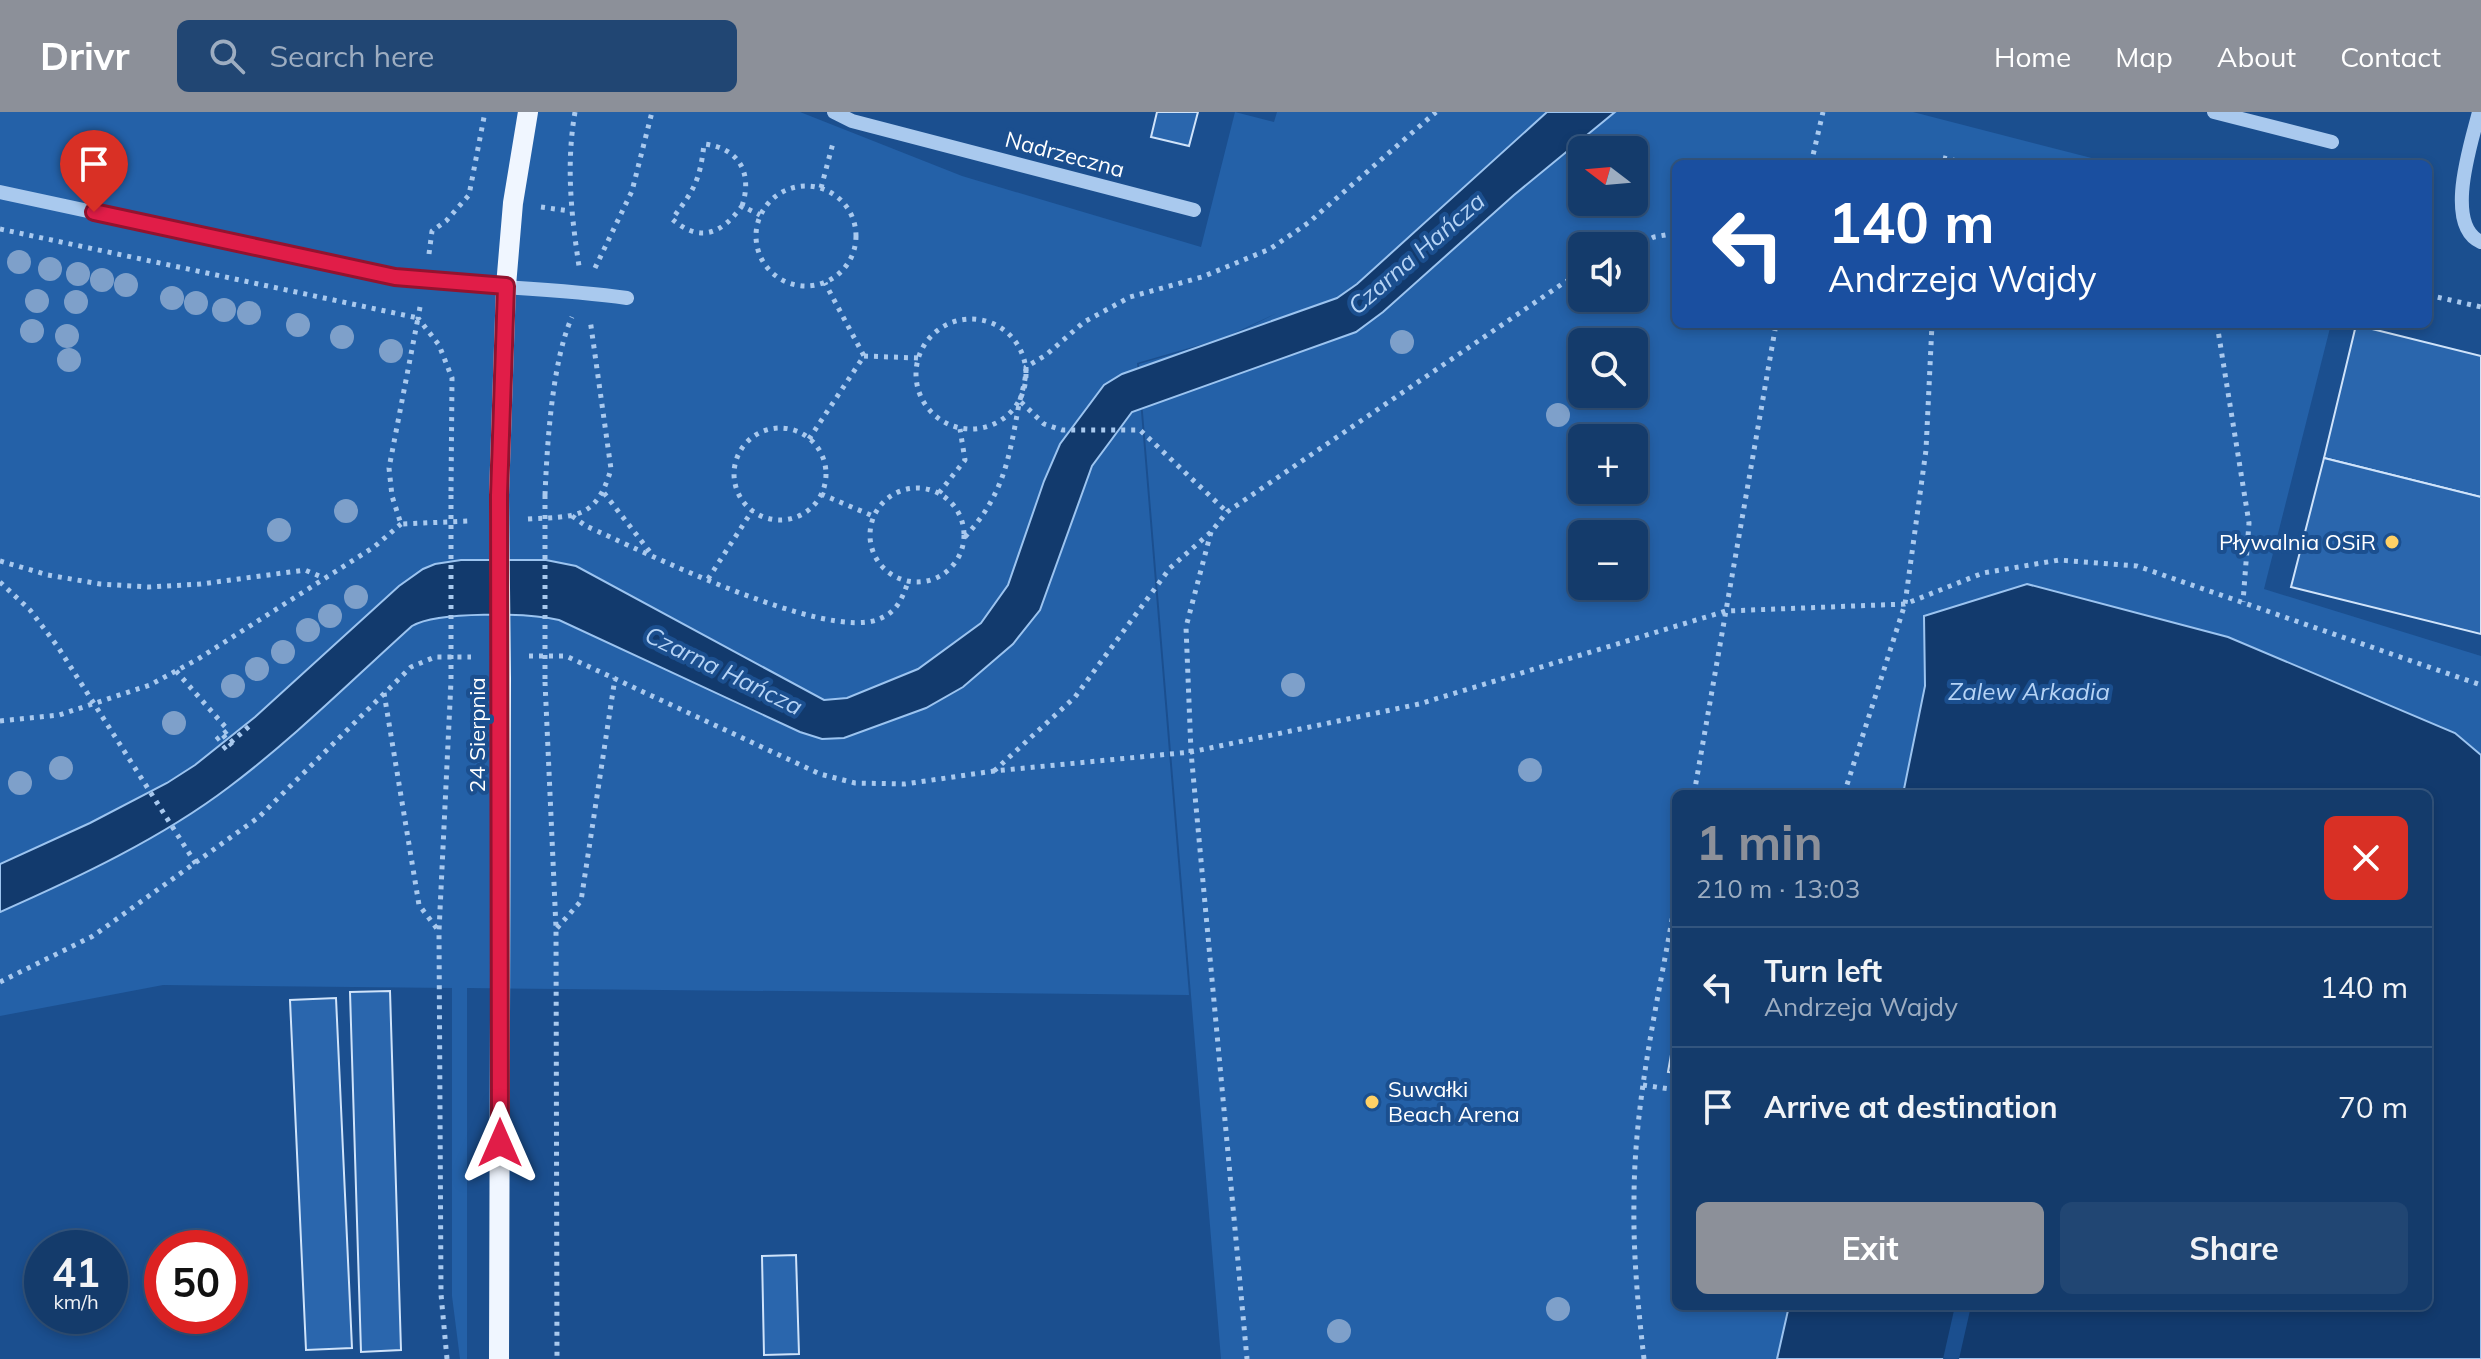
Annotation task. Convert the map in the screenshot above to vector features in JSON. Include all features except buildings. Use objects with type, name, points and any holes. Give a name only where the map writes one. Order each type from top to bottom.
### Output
[{"type":"main road","name":"24 Sierpnia","points":[[499,1359],[499,495],[506,286],[513,203],[528,112]]},
{"type":"lane","points":[[2214,112],[2332,142]]},
{"type":"lane","points":[[2479,112],[2461,185],[2461,202],[2470,230],[2481,242]]},
{"type":"lane","name":"Nadrzeczna","points":[[836,113],[852,121],[1194,210]]},
{"type":"lane","points":[[0,192],[395,277],[627,298]]},
{"type":"path","points":[[584,292],[632,191],[652,112]]},
{"type":"path","points":[[1026,367],[1046,355],[1084,322],[1130,297],[1202,277],[1270,249],[1308,223],[1436,112]]},
{"type":"path","points":[[1812,160],[1823,112]]},
{"type":"path","points":[[821,188],[836,113]]},
{"type":"path","points":[[704,144],[718,146],[731,153],[738,162],[747,182],[742,206],[731,221],[718,231],[692,232],[672,219],[694,189],[700,174],[704,144]]},
{"type":"path","points":[[804,186],[821,188],[837,196],[848,208],[855,224],[857,240],[844,270],[825,283],[801,287],[786,283],[772,274],[762,262],[756,247],[760,215],[772,199],[786,189],[804,186]]},
{"type":"path","points":[[742,206],[760,215]]},
{"type":"path","points":[[0,229],[418,318]]},
{"type":"path","points":[[1648,240],[1672,234]]},
{"type":"path","points":[[994,771],[1075,697],[1170,568],[1211,532],[1227,512],[1568,281]]},
{"type":"path","points":[[825,283],[864,356]]},
{"type":"path","points":[[2432,296],[2481,307]]},
{"type":"path","points":[[965,537],[984,516],[1012,451],[1026,367],[1021,351],[1011,336],[996,324],[978,319],[959,320],[941,327],[927,341],[918,358],[916,377],[920,396],[937,417],[960,429],[995,425],[1009,415],[1020,401]]},
{"type":"path","points":[[1695,790],[1775,328]]},
{"type":"path","points":[[1845,790],[1905,604],[1926,450],[1932,328]]},
{"type":"path","points":[[2218,328],[2249,523],[2243,602]]},
{"type":"path","points":[[864,356],[918,358]]},
{"type":"path","points":[[809,439],[864,356]]},
{"type":"path","points":[[1020,401],[1044,424],[1062,430],[1140,430],[1227,512]]},
{"type":"path","points":[[775,429],[790,429],[809,439],[823,458],[826,473],[821,494],[807,512],[780,521],[752,511],[742,500],[734,470],[738,455],[747,442],[760,433],[775,429]]},
{"type":"path","points":[[939,493],[965,460],[960,429]]},
{"type":"path","points":[[915,488],[939,493],[955,506],[962,520],[965,537],[961,553],[947,572],[925,583],[893,577],[880,566],[872,552],[869,537],[873,516],[888,498],[901,491],[915,488]]},
{"type":"path","points":[[604,493],[653,555]]},
{"type":"path","points":[[821,494],[873,516]]},
{"type":"path","points":[[447,1359],[441,1294],[439,931],[451,681],[451,495]]},
{"type":"path","points":[[545,495],[545,682],[556,928],[557,1359]]},
{"type":"path","points":[[708,579],[752,511]]},
{"type":"path","points":[[572,516],[586,526],[708,579],[814,617],[850,624],[879,620],[900,605],[908,582]]},
{"type":"path","points":[[0,721],[59,715],[150,685],[374,547],[401,524]]},
{"type":"path","points":[[1211,532],[1186,627],[1191,752],[1247,1359]]},
{"type":"path","points":[[522,656],[566,656],[820,774],[855,783],[905,784],[994,771],[1191,752],[1419,704],[1726,611],[1905,604],[1983,573],[2059,560],[2137,566],[2481,685]]},
{"type":"path","points":[[0,561],[48,575],[100,584],[149,587],[201,584],[305,570],[325,578]]},
{"type":"path","points":[[0,582],[30,610],[96,703],[196,864]]},
{"type":"path","points":[[0,982],[93,936],[259,817],[411,667],[435,657],[479,657]]},
{"type":"path","points":[[176,671],[228,730],[216,740]]},
{"type":"path","points":[[556,928],[581,901],[615,678]]},
{"type":"path","points":[[384,692],[419,905],[439,931]]},
{"type":"path","points":[[223,749],[253,723]]},
{"type":"path","points":[[223,735],[235,749]]},
{"type":"path","points":[[1644,1359],[1634,1199],[1643,1085],[1672,920]]},
{"type":"path","points":[[1643,1085],[1672,1089]]},
{"type":"shaded area","points":[[0,112],[800,112],[962,176],[1201,247],[1235,112],[1274,122],[1277,112],[1913,112],[2099,160],[1672,160],[1672,328],[2330,328],[2264,589],[2481,656],[2481,755],[2455,733],[2228,637],[2027,584],[1924,616],[1925,686],[1904,790],[1672,790],[1672,1310],[1788,1310],[1777,1359],[1221,1359],[1139,364],[1225,339],[1277,313],[1224,338],[1137,363],[1189,995],[467,988],[467,1359],[460,1359],[452,1296],[452,988],[163,985],[0,1016]]},
{"type":"water","name":"Czarna Hańcza","points":[[1547,112],[1615,112],[1586,136],[1568,136],[1568,151],[1356,332],[1132,412],[1092,466],[1040,610],[1013,644],[963,687],[926,708],[844,738],[822,739],[800,732],[559,620],[484,615],[425,621],[412,626],[277,749],[203,806],[118,856],[0,912],[0,864],[90,823],[195,765],[255,717],[399,586],[435,564],[461,560],[546,560],[576,566],[824,700],[847,698],[918,669],[981,623],[1008,585],[1060,444],[1104,385],[1122,374],[1337,298],[1357,284]]},
{"type":"water","name":"Zalew Arkadia","points":[[2027,584],[2228,637],[2455,733],[2481,755],[2481,1359],[1777,1359],[1788,1310],[2432,1310],[2432,790],[1904,790],[1925,686],[1924,616]]},
{"type":"pier","points":[[1954,1310],[1970,1310],[1959,1359],[1943,1359]]},
{"type":"place","name":"Pływalnia OSiR","points":[[2392,542]]},
{"type":"place","name":"Suwałki Beach Arena","points":[[1372,1102]]},
{"type":"route","points":[[94,212],[395,277],[506,286],[499,495],[500,1143]]}]
